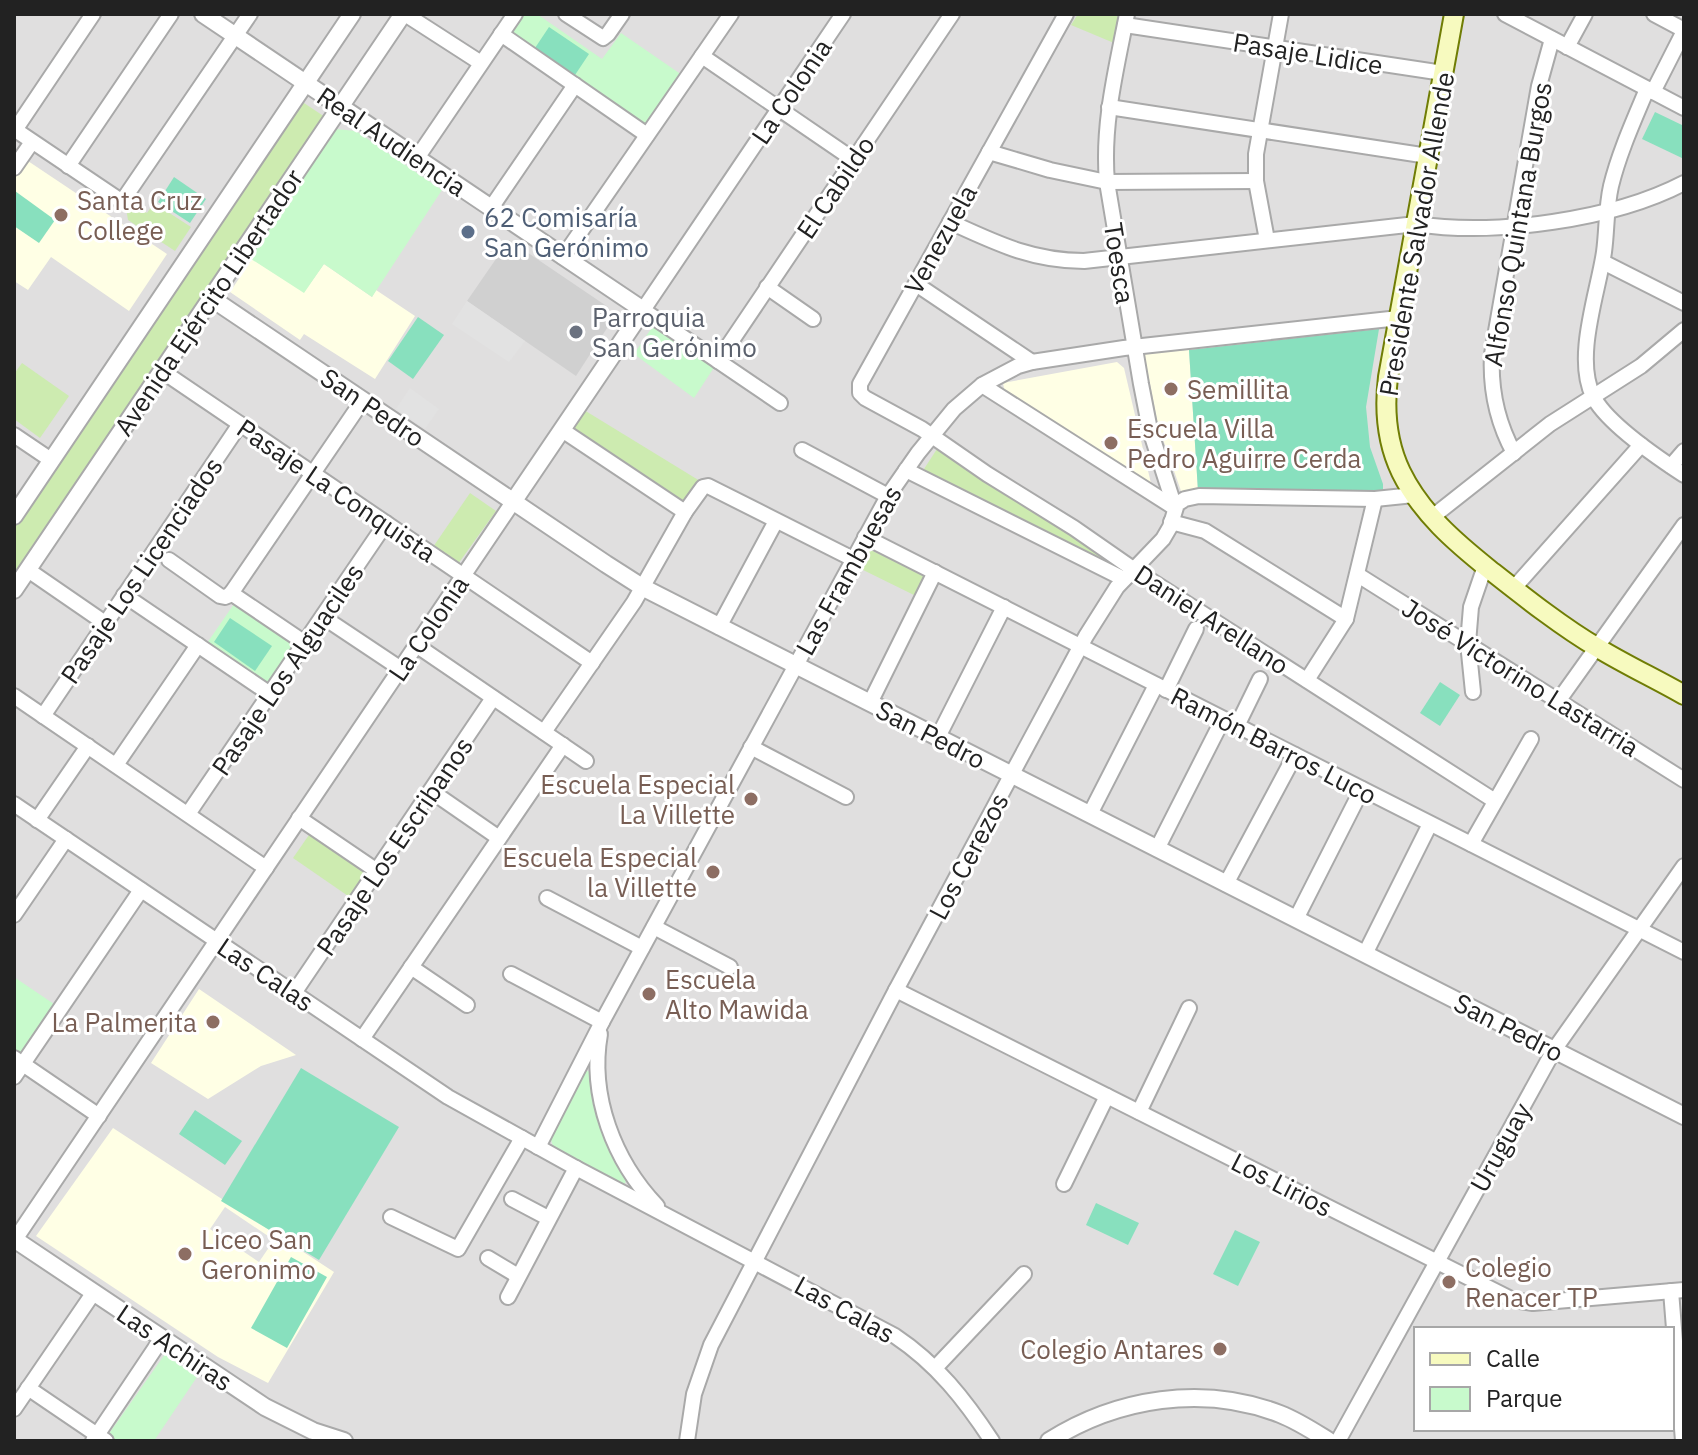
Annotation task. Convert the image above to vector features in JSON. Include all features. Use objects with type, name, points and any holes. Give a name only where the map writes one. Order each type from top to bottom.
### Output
[{"type":"main road","name":"Presidente Salvador Allende","points":[[1454,14],[1388,377],[1386,418],[1390,444],[1414,495],[1431,518],[1454,540],[1513,589],[1596,647],[1684,695]]},
{"type":"street","points":[[93,14],[14,129],[121,200],[250,14]]},
{"type":"street","points":[[68,166],[171,14]]},
{"type":"street","name":"Real Audiencia","points":[[203,14],[780,403]]},
{"type":"street","name":"Avenida Ejército Libertador","points":[[14,516],[352,14]]},
{"type":"street","points":[[404,14],[481,63]]},
{"type":"street","name":"Avenida Ejército Libertador","points":[[14,590],[404,14]]},
{"type":"street","points":[[417,158],[515,14]]},
{"type":"street","points":[[566,14],[603,38],[622,14]]},
{"type":"street","points":[[563,257],[731,14]]},
{"type":"street","name":"La Colonia","points":[[14,1240],[843,14]]},
{"type":"street","name":"El Cabildo","points":[[718,361],[952,14]]},
{"type":"street","name":"Venezuela","points":[[931,436],[865,398],[860,393],[860,384],[1066,14]]},
{"type":"street","points":[[1267,240],[1256,181],[1256,154],[1281,14]]},
{"type":"street","points":[[1505,14],[1684,108]]},
{"type":"street","points":[[1567,47],[1585,14]]},
{"type":"street","points":[[1654,14],[1684,30],[1650,90],[1610,189],[1603,262],[1589,331],[1587,379],[1592,395],[1606,413],[1641,445],[1684,475]]},
{"type":"street","name":"Pasaje Lidice","points":[[1126,19],[1274,48],[1443,73]]},
{"type":"street","name":"Toesca","points":[[1126,19],[1105,141],[1107,182],[1150,430],[1173,515]]},
{"type":"street","points":[[501,34],[647,135]]},
{"type":"street","name":"Alfonso Quintana Burgos","points":[[1514,453],[1497,413],[1491,367],[1539,86],[1552,39]]},
{"type":"street","points":[[702,56],[854,160]]},
{"type":"street","points":[[491,208],[575,85]]},
{"type":"street","points":[[1109,107],[1428,156]]},
{"type":"street","points":[[14,168],[32,142]]},
{"type":"street","points":[[989,152],[1060,173],[1107,182],[1256,181]]},
{"type":"street","points":[[950,222],[1000,245],[1044,258],[1084,261],[1416,224],[1456,227],[1547,222],[1607,210],[1652,197],[1684,183]]},
{"type":"street","points":[[1603,262],[1684,303]]},
{"type":"street","points":[[916,284],[1032,362]]},
{"type":"street","points":[[767,287],[813,319]]},
{"type":"street","name":"San Pedro","points":[[211,298],[642,587],[1684,1116]]},
{"type":"street","name":"Las Frambuesas","points":[[538,1147],[602,1022],[888,496],[954,409],[982,385],[1006,371],[1032,362],[1134,347],[1399,318]]},
{"type":"street","points":[[1431,518],[1550,424],[1641,366],[1684,330]]},
{"type":"street","name":"Pasaje La Conquista","points":[[162,371],[592,663]]},
{"type":"street","points":[[982,385],[1173,515],[1205,531],[1346,619]]},
{"type":"street","points":[[169,560],[220,596],[231,593],[363,400]]},
{"type":"street","name":"Pasaje Los Licenciados","points":[[43,716],[240,424]]},
{"type":"street","points":[[562,430],[685,512]]},
{"type":"street","points":[[14,435],[51,460]]},
{"type":"street","name":"Daniel Arellano","points":[[931,436],[1074,528],[1129,574],[1307,680],[1495,801]]},
{"type":"street","points":[[1513,589],[1641,445]]},
{"type":"street","points":[[802,450],[888,496]]},
{"type":"street","points":[[1671,466],[1684,451]]},
{"type":"street","points":[[906,470],[1129,574]]},
{"type":"street","points":[[544,732],[634,602],[685,512],[703,487],[708,486],[853,559]]},
{"type":"street","points":[[1173,515],[1185,499],[1199,496],[1375,499],[1414,495]]},
{"type":"street","points":[[1307,680],[1346,619],[1375,499]]},
{"type":"street","name":"Los Cerezos","points":[[687,1441],[694,1394],[705,1359],[896,990],[1080,646],[1105,604],[1163,539],[1173,515]]},
{"type":"street","points":[[719,627],[776,521]]},
{"type":"street","name":"Pasaje Los Alguaciles","points":[[188,814],[386,523]]},
{"type":"street","points":[[1559,700],[1684,525]]},
{"type":"street","name":"Ramón Barros Luco","points":[[865,537],[1684,952]]},
{"type":"street","points":[[1473,692],[1468,643],[1471,607],[1485,566]]},
{"type":"street","points":[[28,570],[105,623]]},
{"type":"street","points":[[870,703],[935,572]]},
{"type":"street","name":"José Victorino Lastarria","points":[[1358,575],[1684,780]]},
{"type":"street","points":[[231,593],[305,643]]},
{"type":"street","points":[[124,595],[270,694]]},
{"type":"street","points":[[938,737],[1004,607]]},
{"type":"street","points":[[323,617],[401,669]]},
{"type":"street","points":[[1090,814],[1196,629]]},
{"type":"street","points":[[116,765],[198,645]]},
{"type":"street","points":[[416,645],[586,761]]},
{"type":"street","points":[[1157,849],[1230,722],[1260,679]]},
{"type":"street","points":[[14,696],[266,868]]},
{"type":"street","name":"Pasaje Los Escribanos","points":[[294,993],[493,698]]},
{"type":"street","points":[[1471,844],[1531,739]]},
{"type":"street","points":[[362,1039],[563,745]]},
{"type":"street","points":[[37,820],[88,746]]},
{"type":"street","points":[[751,747],[846,797]]},
{"type":"street","points":[[1226,884],[1295,755]]},
{"type":"street","points":[[1296,919],[1362,789]]},
{"type":"street","points":[[431,791],[499,838]]},
{"type":"street","name":"Las Calas","points":[[14,804],[448,1097],[895,1336],[936,1367],[974,1412],[992,1441]]},
{"type":"street","points":[[299,818],[377,871]]},
{"type":"street","points":[[1365,954],[1430,824]]},
{"type":"street","points":[[14,915],[66,839]]},
{"type":"street","name":"Uruguay","points":[[1338,1441],[1554,1050],[1684,866]]},
{"type":"street","points":[[99,1116],[17,1066],[141,890]]},
{"type":"street","points":[[547,898],[642,948]]},
{"type":"street","points":[[654,927],[730,967]]},
{"type":"street","points":[[411,967],[467,1005]]},
{"type":"street","points":[[511,974],[602,1022]]},
{"type":"street","name":"Los Lirios","points":[[896,990],[1507,1297],[1526,1303],[1678,1291]]},
{"type":"street","points":[[1139,1112],[1189,1008]]},
{"type":"street","name":"Las Calas","points":[[602,1022],[599,1078],[607,1125],[631,1173],[666,1215]]},
{"type":"street","points":[[1064,1184],[1107,1096]]},
{"type":"street","points":[[391,1217],[458,1249],[522,1138]]},
{"type":"street","points":[[508,1297],[576,1168]]},
{"type":"street","points":[[512,1199],[548,1218]]},
{"type":"street","name":"Las Achiras","points":[[14,1240],[265,1407],[313,1431],[344,1441]]},
{"type":"street","points":[[488,1258],[518,1276]]},
{"type":"street","points":[[936,1367],[1024,1274]]},
{"type":"street","points":[[1678,1291],[1683,1441]]},
{"type":"street","points":[[14,1409],[94,1292]]},
{"type":"street","points":[[28,1388],[99,1439],[162,1338]]},
{"type":"street","points":[[1049,1441],[1091,1418],[1119,1408],[1145,1402],[1192,1398],[1233,1402],[1271,1411],[1329,1441]]},
{"type":"shaded area","points":[[14,14],[1684,14],[1684,1441],[14,1441]]},
{"type":"shaded area","name":"Santa Cruz College","points":[[25,159],[167,254],[129,311],[51,257],[28,290],[14,281],[14,176]]},
{"type":"shaded area","points":[[509,240],[608,307],[611,322],[576,376],[467,301]]},
{"type":"shaded area","points":[[252,259],[304,292],[324,264],[372,297],[376,290],[415,316],[375,379],[304,334],[300,340],[230,292]]},
{"type":"shaded area","points":[[467,301],[525,341],[509,362],[452,324]]},
{"type":"shaded area","name":"Semillita","points":[[1189,350],[1198,491],[1181,491],[1158,425],[1144,353]]},
{"type":"shaded area","name":"Escuela Villa Pedro Aguirre Cerda","points":[[1117,362],[1124,368],[1153,492],[1005,394],[1003,383]]},
{"type":"shaded area","points":[[410,388],[439,409],[425,429],[396,409]]},
{"type":"shaded area","name":"La Palmerita","points":[[199,989],[296,1055],[261,1066],[208,1099],[151,1063]]},
{"type":"shaded area","name":"Liceo San Geronimo","points":[[113,1128],[334,1272],[268,1383],[218,1357],[36,1236]]},
{"type":"shaded area","points":[[225,1207],[274,1240],[259,1262],[210,1229]]},
{"type":"green space","points":[[525,14],[537,14],[602,59],[621,33],[682,75],[643,131],[509,37]]},
{"type":"green space","points":[[1078,14],[1119,14],[1114,43],[1071,25]]},
{"type":"green space","points":[[549,27],[589,54],[573,78],[533,51]]},
{"type":"green space","points":[[301,101],[325,117],[14,577],[14,525]]},
{"type":"green space","points":[[1655,112],[1684,126],[1684,159],[1642,139]]},
{"type":"green space","points":[[336,129],[356,131],[442,190],[372,297],[324,264],[304,293],[248,257]]},
{"type":"green space","points":[[174,177],[206,199],[190,223],[158,202]]},
{"type":"green space","points":[[15,191],[55,220],[39,243],[14,226]]},
{"type":"green space","points":[[130,202],[147,213],[154,203],[191,227],[175,251],[128,220],[126,208]]},
{"type":"green space","points":[[418,317],[444,335],[413,379],[388,361]]},
{"type":"green space","points":[[653,326],[715,366],[694,398],[634,354]]},
{"type":"green space","points":[[1379,329],[1366,407],[1370,447],[1383,492],[1198,491],[1189,350]]},
{"type":"green space","points":[[22,363],[69,396],[40,438],[14,419],[14,374]]},
{"type":"green space","points":[[584,410],[700,481],[683,507],[570,431]]},
{"type":"green space","points":[[937,449],[1119,563],[1116,569],[922,472]]},
{"type":"green space","points":[[470,493],[496,511],[458,564],[433,547]]},
{"type":"green space","points":[[871,550],[924,576],[916,596],[857,567],[865,551]]},
{"type":"green space","points":[[234,604],[295,645],[269,684],[263,687],[205,646]]},
{"type":"green space","points":[[230,618],[272,646],[255,671],[214,642]]},
{"type":"green space","points":[[1440,682],[1460,695],[1440,726],[1420,713]]},
{"type":"green space","points":[[311,832],[367,871],[351,898],[293,858]]},
{"type":"green space","points":[[14,977],[54,1004],[19,1057],[14,1054]]},
{"type":"green space","points":[[301,1068],[399,1127],[319,1260],[221,1201]]},
{"type":"green space","points":[[585,1070],[590,1072],[598,1118],[626,1181],[623,1187],[554,1149],[550,1137]]},
{"type":"green space","points":[[195,1110],[242,1141],[225,1165],[179,1134]]},
{"type":"green space","points":[[1096,1203],[1139,1223],[1128,1245],[1086,1225]]},
{"type":"green space","points":[[1235,1230],[1260,1242],[1238,1286],[1213,1274]]},
{"type":"green space","points":[[291,1257],[327,1277],[287,1348],[251,1328]]},
{"type":"green space","points":[[165,1354],[197,1377],[154,1441],[118,1441],[108,1435]]},
{"type":"place","name":"Santa Cruz College","points":[[61,215]]},
{"type":"place","name":"62 Comisaría San Gerónimo","points":[[468,232]]},
{"type":"place","name":"Parroquia San Gerónimo","points":[[576,332]]},
{"type":"place","name":"Semillita","points":[[1171,389]]},
{"type":"place","name":"Escuela Villa Pedro Aguirre Cerda","points":[[1111,443]]},
{"type":"place","name":"Escuela Especial La Villette","points":[[751,799]]},
{"type":"place","name":"Escuela Especial la Villette","points":[[713,872]]},
{"type":"place","name":"Escuela Alto Mawida","points":[[649,994]]},
{"type":"place","name":"La Palmerita","points":[[213,1022]]},
{"type":"place","name":"Liceo San Geronimo","points":[[185,1254]]},
{"type":"place","name":"Colegio Renacer TP","points":[[1449,1282]]},
{"type":"place","name":"Colegio Antares","points":[[1220,1349]]}]
